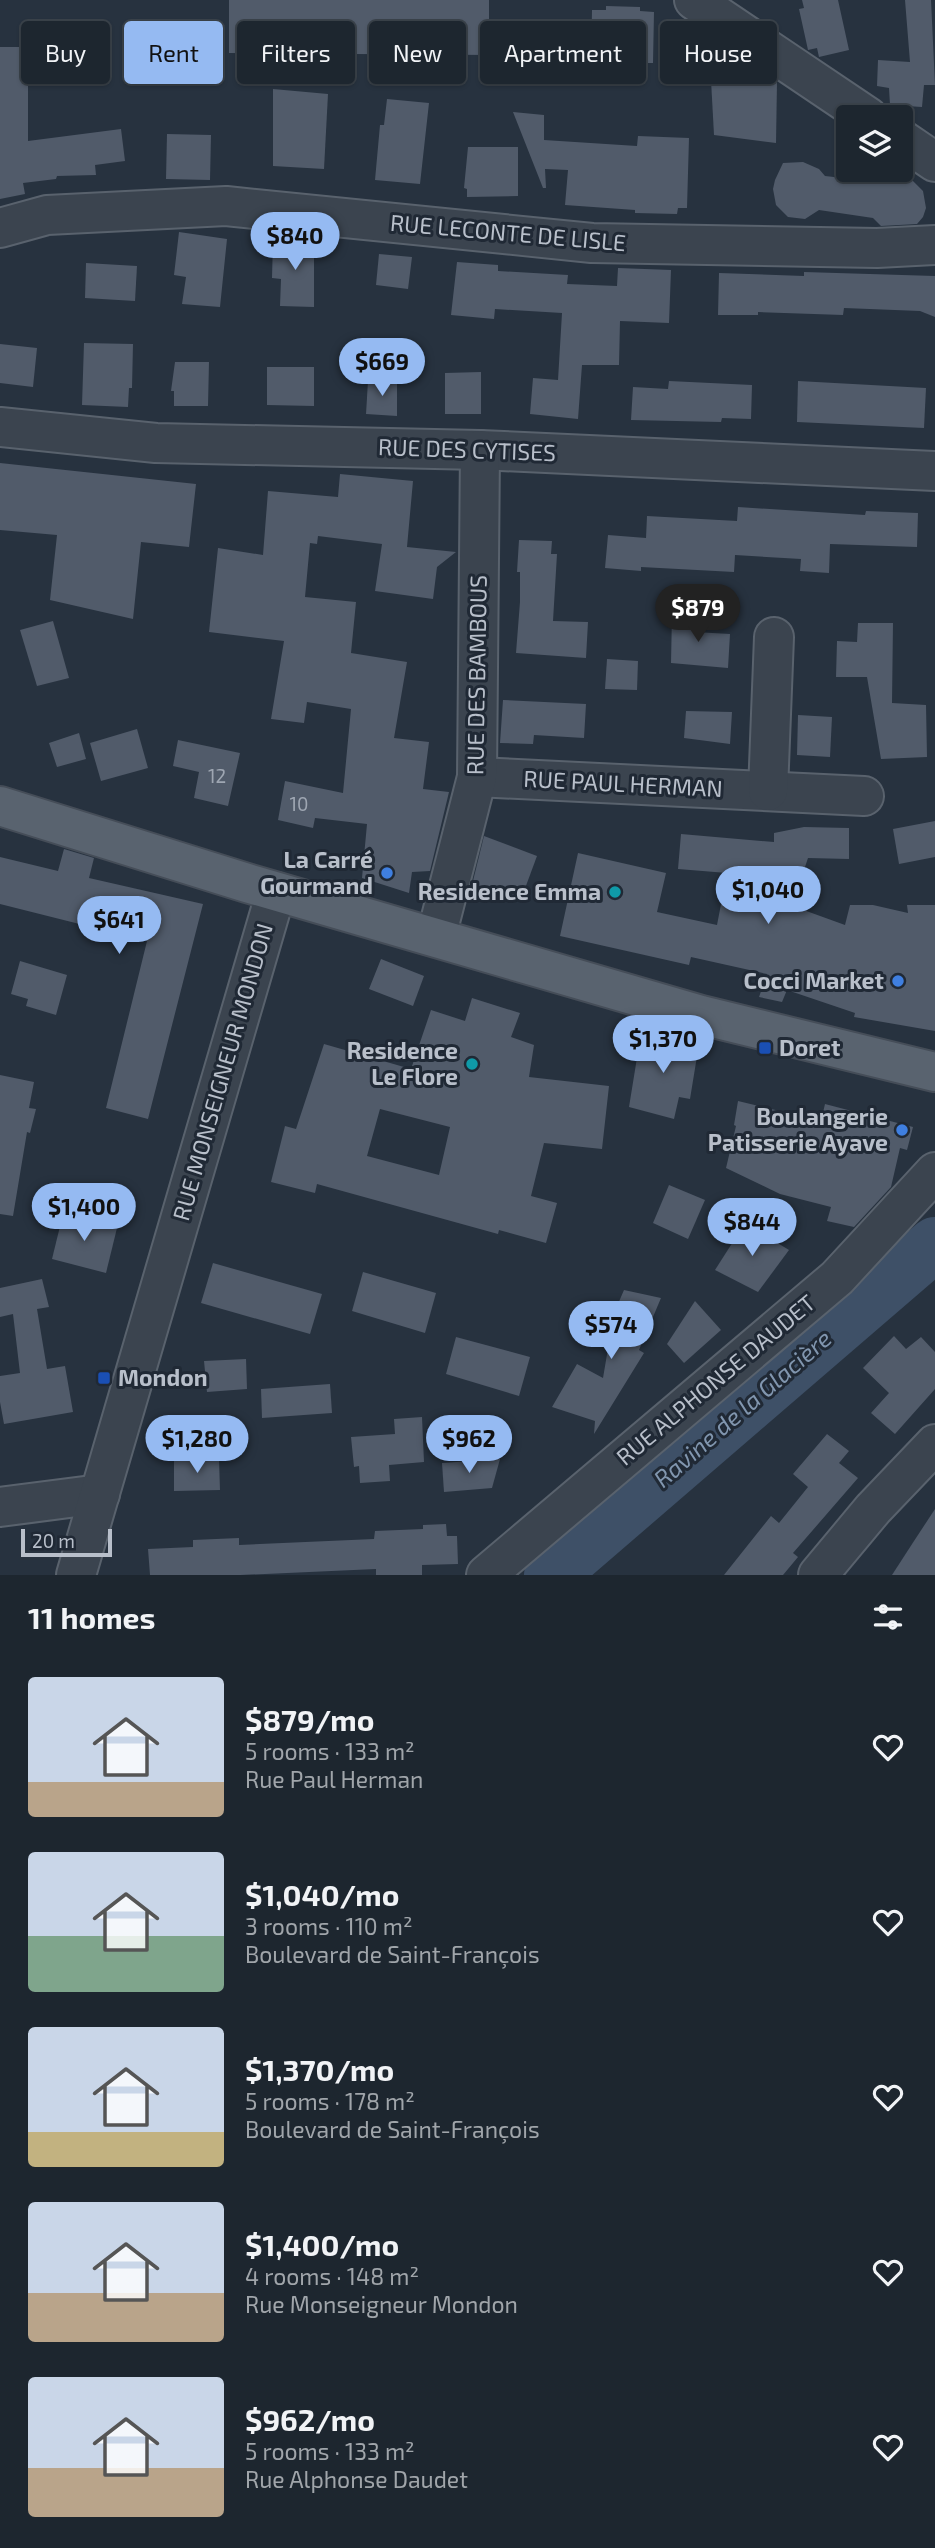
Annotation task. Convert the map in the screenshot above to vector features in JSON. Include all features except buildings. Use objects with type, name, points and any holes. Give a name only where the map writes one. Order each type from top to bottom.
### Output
[{"type":"main road","points":[[0,806],[276,892],[701,1015],[935,1072]]},
{"type":"street","points":[[694,0],[850,105]]},
{"type":"street","points":[[913,147],[935,162]]},
{"type":"street","name":"RUE LECONTE DE LISLE","points":[[0,228],[47,215],[226,206],[592,243],[877,248],[935,245]]},
{"type":"street","name":"RUE DES CYTISES","points":[[0,427],[156,443],[480,450],[935,471]]},
{"type":"street","name":"RUE DES BAMBOUS","points":[[436,937],[477,777],[480,450]]},
{"type":"street","points":[[768,791],[774,637]]},
{"type":"street","name":"RUE PAUL HERMAN","points":[[477,777],[864,796]]},
{"type":"street","name":"RUE MONSEIGNEUR MONDON","points":[[76,1575],[276,892]]},
{"type":"street","name":"RUE ALPHONSE DAUDET","points":[[486,1575],[836,1278],[935,1172]]},
{"type":"street","points":[[818,1575],[873,1508],[935,1444]]},
{"type":"street","points":[[0,1507],[100,1494]]},
{"type":"waterway","name":"Ravine de la Glacière","points":[[551,1575],[935,1244]]},
{"type":"place","name":"La Carré Gourmand","points":[[387,873]]},
{"type":"place","name":"Residence Emma","points":[[615,892]]},
{"type":"place","name":"Cocci Market","points":[[898,981]]},
{"type":"place","name":"Doret","points":[[765,1048]]},
{"type":"place","name":"Residence Le Flore","points":[[472,1064]]},
{"type":"place","name":"Boulangerie Patisserie Ayave","points":[[902,1130]]},
{"type":"place","name":"Mondon","points":[[104,1378]]}]
